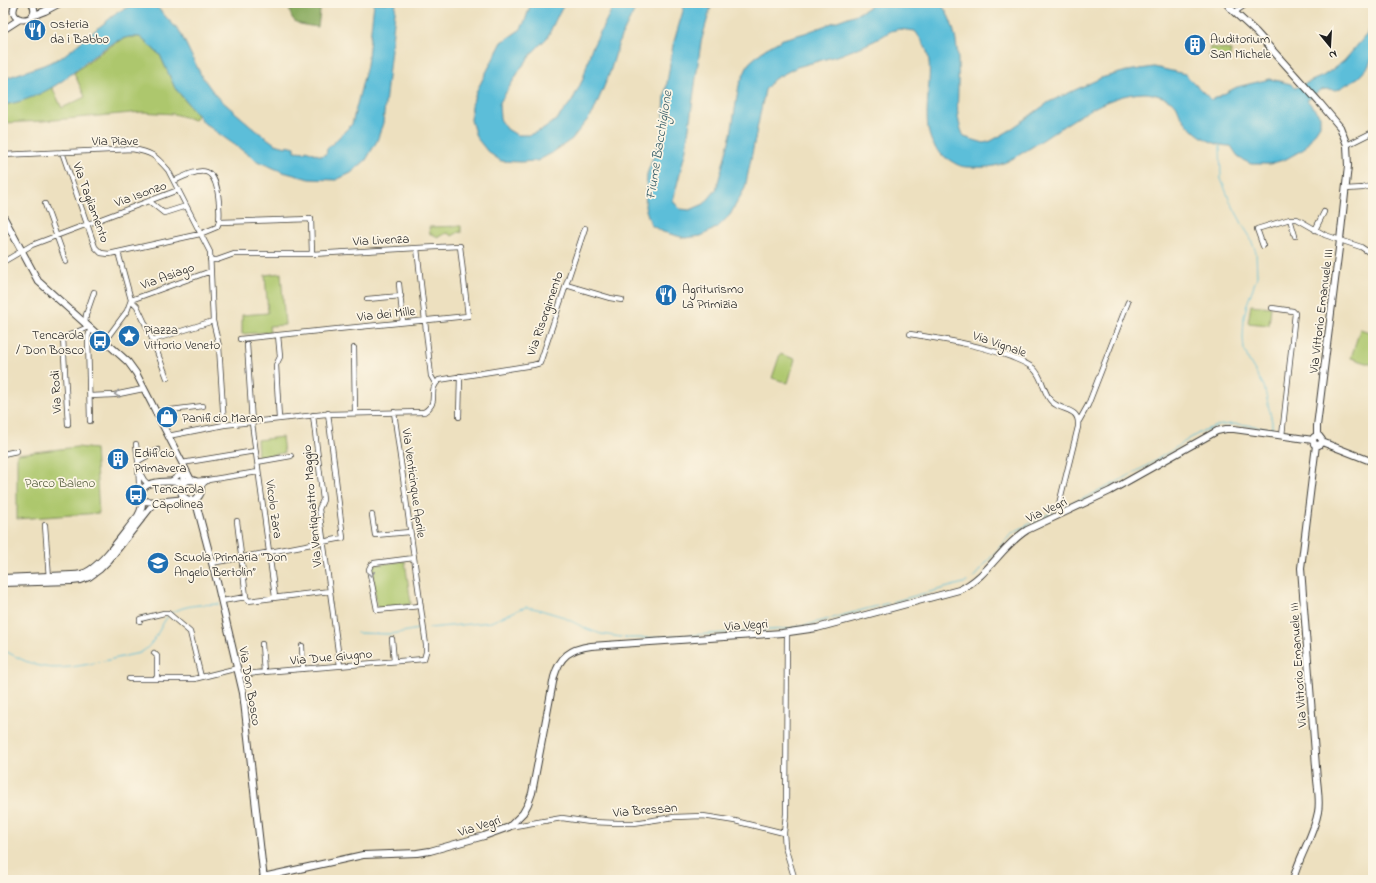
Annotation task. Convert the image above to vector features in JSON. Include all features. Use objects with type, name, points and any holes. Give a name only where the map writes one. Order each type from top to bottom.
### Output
[{"type":"street","points":[[8,3],[14,6]]},
{"type":"street","points":[[32,3],[39,7],[50,8]]},
{"type":"street","points":[[32,3],[34,10],[32,16]]},
{"type":"street","points":[[4,28],[20,19],[28,19],[60,3]]},
{"type":"street","points":[[1247,4],[1232,4],[1234,12],[1256,32],[1330,114],[1340,127],[1347,143],[1373,132]]},
{"type":"street","points":[[1234,12],[1247,4]]},
{"type":"street","points":[[14,6],[16,16],[20,19]]},
{"type":"street","points":[[4,28],[14,6]]},
{"type":"street","name":"Via Vittorio Emanuele III","points":[[1293,880],[1318,811],[1301,568],[1340,240],[1348,154],[1347,143]]},
{"type":"street","name":"Via Piave","points":[[3,155],[132,149],[147,152],[158,159],[168,170],[210,252],[213,321],[219,346],[224,426]]},
{"type":"street","name":"Via Tagliamento","points":[[62,152],[95,247],[101,253],[108,254],[200,234],[217,227],[220,222]]},
{"type":"street","points":[[174,181],[197,171],[213,176],[217,185],[220,222],[311,219],[312,254]]},
{"type":"street","points":[[1345,189],[1363,188],[1373,185]]},
{"type":"street","name":"Via Isonzo","points":[[3,262],[32,245],[178,190]]},
{"type":"street","points":[[149,201],[164,213],[186,206]]},
{"type":"street","points":[[45,204],[66,262]]},
{"type":"street","points":[[1316,230],[1324,212]]},
{"type":"street","points":[[3,216],[38,281],[78,319],[128,362],[136,373],[181,464],[192,481],[198,483],[200,488],[200,494],[195,499],[156,502],[143,501]]},
{"type":"street","points":[[1263,246],[1258,229],[1290,219],[1297,219],[1325,235],[1361,247],[1373,255]]},
{"type":"street","points":[[1290,219],[1295,236]]},
{"type":"street","name":"Via Risorgimento","points":[[435,383],[439,380],[460,376],[540,363],[585,228]]},
{"type":"street","name":"Via dei Mille","points":[[240,339],[468,316],[460,246],[417,248]]},
{"type":"street","name":"Via Livenza","points":[[210,260],[217,260],[234,254],[312,254],[417,248],[431,376],[435,383]]},
{"type":"street","points":[[118,252],[131,300],[137,306],[153,340],[167,378]]},
{"type":"street","name":"Via Asiago","points":[[131,300],[211,270]]},
{"type":"street","points":[[400,284],[403,322]]},
{"type":"street","points":[[566,285],[622,300]]},
{"type":"street","points":[[90,420],[88,327],[86,315],[94,292]]},
{"type":"street","points":[[367,299],[401,296]]},
{"type":"street","points":[[104,342],[126,311],[131,300]]},
{"type":"street","points":[[1059,514],[1058,508],[1079,421],[1088,405],[1128,302]]},
{"type":"street","points":[[1272,308],[1293,311],[1295,313],[1282,436]]},
{"type":"street","points":[[78,319],[86,315]]},
{"type":"street","points":[[153,340],[213,321]]},
{"type":"street","name":"Via Rodi","points":[[68,424],[63,338],[88,327]]},
{"type":"street","name":"Via Vignale","points":[[910,334],[969,344],[1028,365],[1040,376],[1050,400],[1054,404],[1071,411],[1075,414],[1079,421]]},
{"type":"street","points":[[278,335],[280,357],[276,365],[279,419]]},
{"type":"street","name":"Vicolo Zara","points":[[247,344],[255,451],[275,597]]},
{"type":"street","points":[[354,348],[355,412]]},
{"type":"street","points":[[460,376],[460,417]]},
{"type":"street","points":[[168,436],[224,426],[328,413],[424,412],[430,408],[433,400],[432,388],[435,383]]},
{"type":"street","points":[[90,396],[114,395],[143,389]]},
{"type":"street","points":[[155,412],[203,406]]},
{"type":"street","name":"Via Venticinque Aprile","points":[[394,412],[426,652],[424,659]]},
{"type":"street","points":[[212,563],[343,538],[328,413]]},
{"type":"street","name":"Via Ventiquattro Maggio","points":[[313,415],[323,500],[319,509],[340,666]]},
{"type":"street","name":"Via Vegri","points":[[263,878],[363,854],[417,853],[430,851],[484,836],[509,827],[523,813],[528,804],[535,780],[554,677],[561,660],[573,651],[591,646],[787,632],[817,628],[959,590],[979,578],[1016,537],[1040,523],[1110,491],[1217,431],[1234,429],[1317,441],[1373,462]]},
{"type":"street","points":[[3,583],[49,579],[80,574],[90,570],[104,557],[138,516],[142,508],[143,501],[142,491],[139,484],[136,444]]},
{"type":"street","points":[[138,461],[158,450]]},
{"type":"street","points":[[3,454],[17,451]]},
{"type":"street","points":[[181,464],[255,451]]},
{"type":"street","points":[[257,462],[291,456]]},
{"type":"street","points":[[171,481],[180,475],[181,464]]},
{"type":"street","points":[[181,464],[184,483],[181,491],[186,499]]},
{"type":"street","points":[[139,471],[148,484]]},
{"type":"street","points":[[142,491],[144,486],[148,484],[171,481],[184,483],[258,472]]},
{"type":"street","points":[[200,488],[208,480]]},
{"type":"street","name":"Via Don Bosco","points":[[195,499],[239,672],[246,712],[263,878]]},
{"type":"street","points":[[3,578],[81,580],[93,574],[109,560],[156,502]]},
{"type":"street","points":[[372,515],[375,535],[410,532]]},
{"type":"street","points":[[237,521],[246,597],[248,601],[330,591]]},
{"type":"street","points":[[45,525],[49,579]]},
{"type":"street","name":"Via Venticinque Aprile","points":[[414,558],[374,563],[369,569],[377,610],[420,606]]},
{"type":"street","points":[[222,601],[246,597]]},
{"type":"street","points":[[140,621],[140,619],[170,615],[190,632],[202,677]]},
{"type":"street","points":[[787,632],[786,814],[784,833],[785,848],[795,880]]},
{"type":"street","points":[[392,639],[394,661]]},
{"type":"street","points":[[262,644],[264,672]]},
{"type":"street","points":[[302,646],[304,669]]},
{"type":"street","points":[[154,653],[157,656],[157,679]]},
{"type":"street","name":"Via Due Giugno","points":[[129,679],[187,680],[239,672],[264,672],[424,659]]},
{"type":"street","name":"Via Bressan","points":[[509,827],[562,818],[590,822],[634,823],[703,816],[735,821],[784,833]]},
{"type":"green space","points":[[289,3],[321,3],[318,27],[301,24],[294,20],[291,16]]},
{"type":"green space","points":[[127,37],[140,37],[160,55],[175,88],[197,115],[194,120],[174,114],[142,112],[3,123],[3,105],[22,101],[52,87],[62,108],[85,97],[74,73],[106,49]]},
{"type":"green space","points":[[1210,47],[1231,50],[1229,61],[1209,58]]},
{"type":"green space","points":[[461,226],[461,233],[459,232],[452,236],[447,233],[438,237],[430,234],[429,227]]},
{"type":"green space","points":[[281,273],[285,325],[269,326],[270,332],[242,334],[242,315],[268,313],[265,275]]},
{"type":"green space","points":[[1251,305],[1271,307],[1269,325],[1248,323]]},
{"type":"green space","points":[[1360,329],[1373,333],[1373,365],[1351,358]]},
{"type":"green space","points":[[780,354],[795,359],[788,383],[772,378]]},
{"type":"green space","points":[[282,437],[284,453],[258,457],[257,440]]},
{"type":"green space","name":"Parco Baleno","points":[[77,447],[95,449],[99,513],[17,519],[17,454]]},
{"type":"green space","points":[[405,561],[411,604],[381,608],[377,607],[372,568],[374,565]]},
{"type":"water","points":[[136,3],[154,4],[180,32],[201,75],[216,96],[257,131],[275,144],[286,147],[287,145],[295,147],[295,151],[305,152],[306,150],[321,156],[326,154],[327,149],[352,124],[367,65],[374,3],[396,3],[383,123],[377,141],[366,160],[351,173],[336,180],[309,179],[283,172],[257,161],[204,123],[175,88],[160,55],[140,37],[129,37],[117,41],[100,51],[62,81],[49,89],[26,99],[3,105],[3,79],[44,65],[62,57],[118,12]]},
{"type":"water","points":[[531,3],[565,3],[547,38],[534,51],[521,68],[499,104],[500,119],[507,129],[517,135],[529,135],[544,129],[557,119],[572,101],[583,79],[591,50],[615,3],[638,3],[620,39],[610,72],[593,113],[572,139],[552,153],[537,161],[501,161],[488,152],[476,137],[471,120],[472,105],[476,92],[502,42],[521,29]]},
{"type":"water","name":"Fiume Bacchiglione","points":[[684,3],[712,3],[701,42],[686,149],[673,201],[680,209],[690,210],[704,204],[716,190],[731,134],[739,85],[749,63],[765,49],[783,39],[805,33],[859,13],[875,3],[940,3],[951,21],[956,42],[958,64],[958,111],[961,130],[964,137],[984,143],[991,141],[1007,132],[1049,102],[1101,78],[1127,71],[1154,67],[1185,74],[1212,100],[1237,87],[1270,79],[1291,84],[1295,88],[1323,76],[1344,61],[1373,25],[1373,56],[1368,67],[1359,77],[1337,90],[1320,90],[1307,100],[1320,116],[1320,125],[1304,149],[1286,159],[1270,164],[1251,164],[1239,158],[1231,146],[1216,144],[1209,141],[1196,133],[1185,122],[1174,103],[1162,97],[1145,93],[1130,94],[1115,98],[1100,105],[1086,112],[1032,147],[1004,163],[988,167],[964,167],[959,166],[937,150],[931,139],[927,112],[929,82],[928,55],[923,42],[915,31],[899,29],[891,31],[863,46],[840,55],[797,67],[774,79],[765,90],[745,188],[730,215],[718,227],[701,236],[685,238],[663,232],[651,225],[645,207],[647,174],[663,131],[665,96],[673,45]]},
{"type":"waterway","points":[[1063,508],[1154,462],[1195,435],[1207,429],[1228,424],[1250,425],[1272,429],[1272,422],[1264,386],[1249,361],[1244,349],[1243,338],[1244,317],[1257,277],[1256,252],[1249,235],[1230,201],[1221,179],[1220,146]]},
{"type":"waterway","points":[[973,578],[1012,533],[1053,512]]},
{"type":"waterway","points":[[429,628],[491,622],[526,607],[561,616],[601,634],[628,638],[786,629],[803,626],[967,582]]},
{"type":"waterway","points":[[170,614],[182,608],[219,604]]},
{"type":"waterway","points":[[3,650],[30,663],[50,668],[62,668],[103,661],[140,653],[145,650],[153,641],[168,616]]},
{"type":"waterway","points":[[357,633],[392,634],[418,629]]},
{"type":"place","name":"Osteria da i Babbo","points":[[35,30]]},
{"type":"place","name":"Auditorium San Michele","points":[[1195,45]]},
{"type":"place","name":"Agriturismo La Primizia","points":[[666,295]]},
{"type":"place","name":"Piazza Vittorio Veneto","points":[[129,336]]},
{"type":"place","name":"Tencarola / Don Bosco","points":[[100,341]]},
{"type":"place","name":"Panificio Maran","points":[[167,417]]},
{"type":"place","name":"Edificio Primavera","points":[[118,459]]},
{"type":"place","name":"Tencarola Capolinea","points":[[136,495]]},
{"type":"place","name":"Scuola Primaria “Don Angelo Bertolin”","points":[[158,563]]}]
